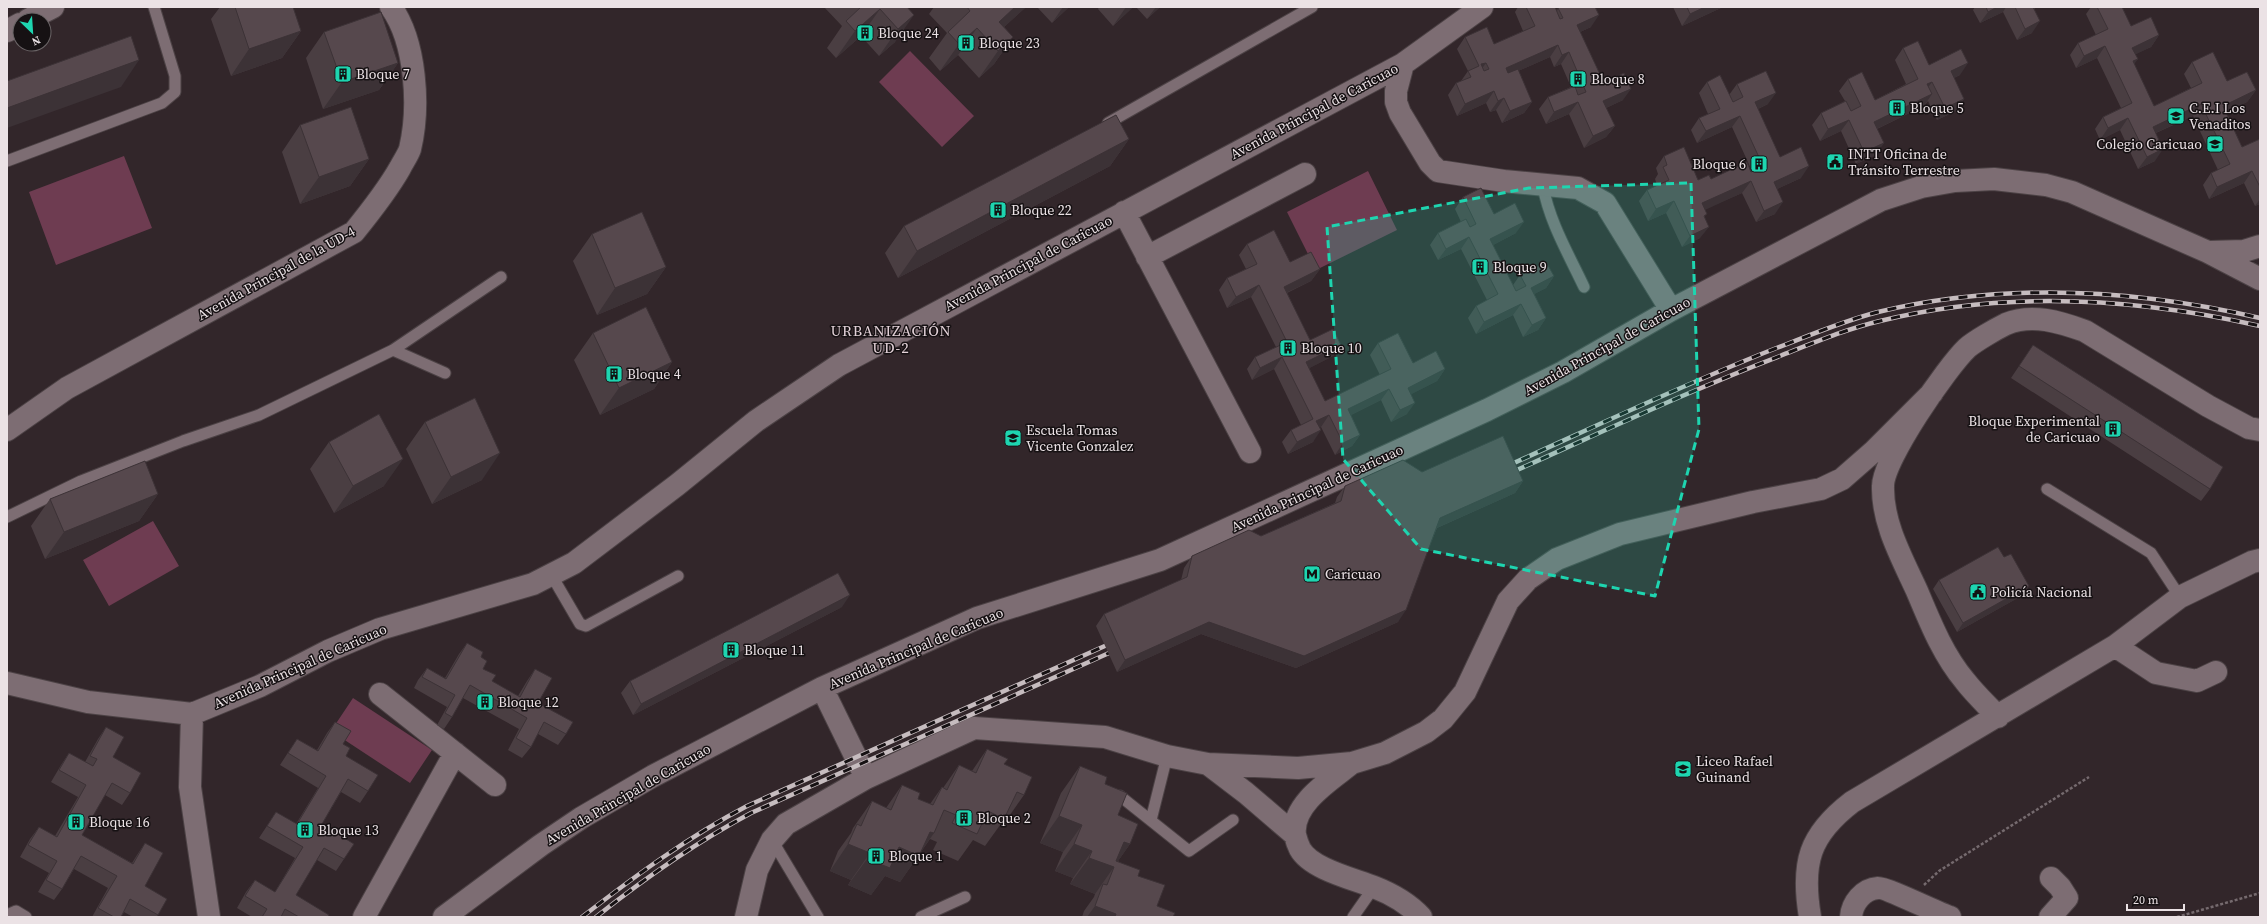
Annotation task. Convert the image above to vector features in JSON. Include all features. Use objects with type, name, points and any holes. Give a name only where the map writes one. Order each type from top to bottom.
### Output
[{"type":"street","points":[[43,12],[53,7]]},
{"type":"street","name":"Avenida Principal de la UD-4","points":[[7,430],[67,388],[354,232],[387,191],[410,150],[415,102],[412,59],[397,15],[391,7]]},
{"type":"street","name":"Avenida Principal de Caricuao","points":[[7,684],[88,702],[192,714],[260,686],[328,651],[380,629],[533,584],[552,576],[574,563],[677,485],[756,421],[839,365],[1403,64],[1482,7]]},
{"type":"street","points":[[1403,64],[1396,91],[1396,102],[1400,113],[1430,163],[1438,171],[1543,186],[1578,188],[1605,203],[1671,310]]},
{"type":"street","points":[[1147,256],[1305,174]]},
{"type":"street","name":"Avenida Principal de Caricuao","points":[[444,917],[541,845],[581,818],[715,743],[822,688],[977,618],[1160,560],[1486,410],[1562,372],[1671,310],[1881,200],[1921,187],[1955,181],[1994,179],[2046,185],[2072,192],[2208,252],[2260,279]]},
{"type":"street","points":[[1124,212],[1250,452]]},
{"type":"street","name":"Avenida Principal de Caricuao","points":[[2208,252],[2244,251],[2260,246]]},
{"type":"street","points":[[1998,717],[1964,681],[1940,645],[1893,538],[1885,512],[1882,484],[1890,458],[1932,393],[1968,348],[2006,324],[2035,318],[2063,323],[2085,331],[2208,406],[2249,428],[2260,430]]},
{"type":"street","points":[[746,917],[757,870],[772,840],[786,824],[866,778],[974,728],[1105,737],[1167,756],[1208,764],[1298,768],[1352,763],[1385,753],[1409,742],[1443,719],[1464,692],[1508,601],[1528,579],[1557,559],[1620,534],[1753,502],[1821,489],[1842,479],[1874,451],[1932,393]]},
{"type":"street","points":[[1810,917],[1807,898],[1808,865],[1817,836],[1832,817],[1852,802],[1998,717],[2115,646],[2180,597],[2252,562],[2260,560]]},
{"type":"street","points":[[2115,646],[2156,673],[2197,681],[2216,672]]},
{"type":"street","points":[[822,688],[866,778]]},
{"type":"street","points":[[380,694],[495,785]]},
{"type":"street","points":[[192,714],[190,787],[209,917]]},
{"type":"street","points":[[364,917],[455,753]]},
{"type":"street","points":[[1352,763],[1318,791],[1301,809],[1294,825],[1295,835],[1300,850],[1310,859],[1335,873],[1374,887],[1395,897],[1421,917]]},
{"type":"street","points":[[1208,764],[1246,793],[1295,835]]},
{"type":"street","points":[[2050,917],[2067,898],[2060,887],[2051,878]]},
{"type":"street","points":[[1851,917],[1852,909],[1864,892],[1879,888],[1950,917]]},
{"type":"lane","points":[[7,161],[162,103],[175,92],[175,76],[154,7]]},
{"type":"lane","points":[[1108,123],[1312,7]]},
{"type":"lane","points":[[1543,186],[1545,199],[1557,230],[1584,287]]},
{"type":"lane","points":[[7,517],[81,481],[182,441],[258,415],[393,350],[501,277]]},
{"type":"lane","points":[[393,350],[428,367],[445,373]]},
{"type":"lane","points":[[2047,489],[2151,553],[2180,597]]},
{"type":"lane","points":[[552,576],[580,624],[586,626],[678,576]]},
{"type":"lane","points":[[1151,820],[1167,756]]},
{"type":"lane","points":[[1120,796],[1189,851],[1233,820]]},
{"type":"lane","points":[[772,840],[818,917]]},
{"type":"lane","points":[[1353,917],[1374,887]]},
{"type":"lane","points":[[921,917],[965,897]]},
{"type":"lane","points":[[7,915],[16,911],[26,917]]},
{"type":"path","points":[[1907,900],[1939,871],[2088,777]]},
{"type":"path","points":[[2177,917],[2260,893]]},
{"type":"highlighted area","points":[[1691,183],[1699,429],[1655,596],[1421,549],[1343,459],[1327,227],[1529,188]]},
{"type":"shaded area","points":[[910,51],[974,116],[942,147],[879,82]]},
{"type":"shaded area","points":[[124,156],[152,228],[56,265],[29,192]]},
{"type":"shaded area","points":[[1368,171],[1397,230],[1316,270],[1287,212]]},
{"type":"shaded area","points":[[153,521],[179,566],[109,606],[83,560]]},
{"type":"shaded area","points":[[353,698],[432,750],[410,783],[331,731]]},
{"type":"building","points":[[235,7],[293,7],[301,31],[249,49]]},
{"type":"building","points":[[861,7],[907,7],[914,15],[898,29],[880,9],[855,31],[846,21]]},
{"type":"building","points":[[967,7],[1015,7],[999,22],[1013,37],[998,51],[977,28],[959,44],[948,32],[970,11]]},
{"type":"building","name":"Bloque 8","points":[[1526,7],[1555,7],[1560,19],[1563,18],[1558,8],[1595,7],[1599,15],[1577,25],[1604,83],[1624,73],[1631,89],[1603,101],[1615,126],[1593,136],[1578,102],[1554,112],[1548,97],[1575,86],[1578,95],[1586,92],[1569,52],[1562,55],[1558,45],[1506,68],[1508,73],[1518,69],[1532,102],[1510,111],[1504,98],[1498,101],[1494,91],[1465,104],[1456,83],[1471,77],[1468,71],[1479,66],[1465,37],[1487,27],[1494,44],[1535,26]],"holes":[[[1486,63],[1489,69],[1484,71],[1481,64]]]},
{"type":"building","points":[[1687,7],[1705,7],[1690,14]]},
{"type":"building","points":[[1986,7],[1997,7],[1988,12]]},
{"type":"building","points":[[2015,7],[2033,7],[2040,21],[2025,29]]},
{"type":"building","points":[[2097,7],[2122,7],[2131,26],[2151,17],[2159,35],[2132,48],[2138,59],[2133,61],[2154,106],[2202,83],[2192,62],[2213,52],[2227,81],[2247,72],[2256,90],[2223,106],[2242,147],[2260,139],[2260,187],[2252,171],[2217,187],[2211,173],[2230,164],[2201,104],[2153,127],[2163,149],[2147,157],[2128,118],[2108,128],[2103,117],[2132,103],[2105,46],[2084,56],[2078,43],[2108,29]]},
{"type":"building","points":[[381,12],[398,63],[342,82],[324,32]]},
{"type":"building","points":[[131,36],[139,60],[7,108],[7,81]]},
{"type":"building","points":[[1918,41],[1929,65],[1961,49],[1968,63],[1951,71],[1964,99],[1945,108],[1932,82],[1927,84],[1932,94],[1874,122],[1884,143],[1864,152],[1849,120],[1828,129],[1821,113],[1846,101],[1851,111],[1861,106],[1848,79],[1862,72],[1875,100],[1918,79],[1903,48]]},
{"type":"building","points":[[1766,71],[1776,93],[1755,102],[1780,157],[1801,147],[1809,166],[1774,182],[1783,202],[1764,211],[1751,181],[1702,203],[1707,214],[1704,216],[1709,227],[1690,236],[1674,201],[1656,209],[1647,190],[1669,180],[1663,167],[1667,165],[1664,156],[1684,147],[1698,180],[1709,175],[1711,179],[1747,162],[1751,172],[1763,166],[1740,116],[1706,131],[1699,118],[1720,109],[1707,82],[1720,75],[1733,102],[1743,97],[1737,84]]},
{"type":"building","points":[[351,107],[369,159],[319,177],[300,125]]},
{"type":"building","points":[[1116,115],[1129,139],[917,251],[904,226]]},
{"type":"building","points":[[1481,188],[1494,214],[1515,203],[1524,222],[1490,239],[1516,291],[1526,286],[1520,275],[1546,262],[1554,276],[1531,288],[1546,318],[1532,325],[1521,304],[1484,322],[1476,306],[1498,294],[1469,237],[1446,249],[1438,233],[1466,219],[1470,227],[1476,224],[1463,197]]},
{"type":"building","points":[[642,212],[666,267],[615,288],[592,234]]},
{"type":"building","points":[[1274,230],[1290,262],[1311,252],[1320,269],[1284,287],[1310,340],[1333,329],[1341,345],[1306,362],[1325,401],[1391,369],[1378,343],[1398,333],[1413,363],[1436,351],[1445,369],[1408,388],[1415,403],[1400,410],[1389,389],[1348,409],[1360,435],[1343,443],[1329,415],[1316,421],[1321,430],[1297,442],[1291,430],[1313,419],[1282,357],[1260,368],[1255,357],[1287,342],[1259,285],[1236,297],[1227,278],[1257,264],[1247,244]]},
{"type":"building","points":[[646,307],[672,362],[619,388],[593,333]]},
{"type":"building","points":[[2033,345],[2223,467],[2210,489],[2019,366]]},
{"type":"building","points":[[475,398],[500,453],[451,477],[425,422]]},
{"type":"building","points":[[379,414],[403,459],[353,486],[329,442]]},
{"type":"building","points":[[1503,436],[1523,481],[1440,518],[1406,610],[1304,656],[1209,622],[1125,660],[1104,614],[1187,577],[1192,556],[1249,530],[1261,536],[1341,501],[1345,486],[1403,460],[1422,472]]},
{"type":"building","points":[[145,461],[158,494],[64,532],[50,499]]},
{"type":"building","name":"Policía Nacional","points":[[1998,547],[2004,557],[2011,554],[2029,586],[1963,623],[1939,580]]},
{"type":"building","name":"Bloque 11","points":[[838,573],[850,595],[641,704],[630,681]]},
{"type":"building","points":[[467,643],[483,652],[481,657],[487,661],[483,669],[496,675],[492,681],[520,697],[535,669],[552,678],[538,703],[573,722],[566,734],[544,722],[531,747],[516,738],[527,718],[470,685],[452,717],[445,713],[455,695],[422,677],[427,668],[446,679]]},
{"type":"building","name":"Bloque 13","points":[[335,722],[351,731],[343,744],[350,748],[346,756],[378,775],[368,791],[348,779],[322,824],[354,844],[344,859],[324,848],[296,895],[329,915],[328,917],[299,917],[285,909],[281,917],[262,917],[267,909],[245,896],[255,880],[275,892],[303,847],[267,826],[276,812],[297,824],[326,776],[288,753],[297,739],[318,751]]},
{"type":"building","name":"Bloque 16","points":[[106,727],[124,737],[113,757],[141,773],[130,793],[112,783],[82,835],[133,864],[145,843],[163,853],[145,886],[167,899],[158,915],[130,899],[121,917],[114,917],[98,908],[117,876],[81,856],[62,889],[46,880],[57,861],[28,845],[39,827],[57,837],[86,785],[59,770],[69,753],[93,766],[97,759],[90,756]]},
{"type":"building","points":[[987,749],[1008,759],[1004,764],[1032,777],[1024,795],[1017,792],[1004,819],[988,811],[977,834],[952,823],[956,815],[944,810],[934,833],[930,832],[919,856],[899,847],[890,868],[867,859],[870,853],[848,844],[857,824],[861,826],[872,801],[891,810],[902,785],[920,793],[918,799],[933,805],[942,787],[947,790],[959,765],[976,773]]},
{"type":"building","points":[[1080,766],[1107,777],[1105,784],[1127,793],[1118,815],[1138,824],[1130,844],[1124,842],[1116,861],[1140,870],[1138,876],[1165,885],[1157,906],[1175,913],[1173,917],[1115,917],[1116,914],[1095,906],[1103,884],[1107,885],[1114,867],[1089,858],[1092,851],[1074,844],[1082,825],[1059,816]]},
{"type":"railway","points":[[1505,467],[1672,392],[1774,349],[1852,320],[1878,312],[1925,302],[1973,296],[2021,293],[2117,295],[2213,308],[2260,318]]},
{"type":"railway","points":[[1508,474],[1677,398],[1817,341],[1867,324],[1927,311],[1975,305],[2070,301],[2166,309],[2213,316],[2260,326]]},
{"type":"railway","points":[[582,917],[662,858],[725,818],[747,806],[1116,641]]},
{"type":"railway","points":[[596,917],[671,862],[710,836],[751,813],[1118,649]]},
{"type":"place","name":"Bloque 24","points":[[865,33]]},
{"type":"place","name":"Bloque 23","points":[[966,43]]},
{"type":"place","name":"Bloque 7","points":[[343,74]]},
{"type":"place","name":"Bloque 8","points":[[1578,79]]},
{"type":"place","name":"Bloque 5","points":[[1897,108]]},
{"type":"place","name":"C.E.I Los Venaditos","points":[[2176,116]]},
{"type":"place","name":"Colegio Caricuao","points":[[2215,144]]},
{"type":"place","name":"INTT Oficina de Tránsito Terrestre","points":[[1835,162]]},
{"type":"place","name":"Bloque 6","points":[[1759,164]]},
{"type":"place","name":"Bloque 22","points":[[998,210]]},
{"type":"place","name":"Bloque 9","points":[[1480,267]]},
{"type":"place","name":"Bloque 10","points":[[1288,348]]},
{"type":"place","name":"Bloque 4","points":[[614,374]]},
{"type":"place","name":"Bloque Experimental de Caricuao","points":[[2113,429]]},
{"type":"place","name":"Escuela Tomas Vicente Gonzalez","points":[[1013,438]]},
{"type":"place","name":"Caricuao","points":[[1312,574]]},
{"type":"place","name":"Policía Nacional","points":[[1978,592]]},
{"type":"place","name":"Bloque 11","points":[[731,650]]},
{"type":"place","name":"Bloque 12","points":[[485,702]]},
{"type":"place","name":"Liceo Rafael Guinand","points":[[1683,769]]},
{"type":"place","name":"Bloque 2","points":[[964,818]]},
{"type":"place","name":"Bloque 16","points":[[76,822]]},
{"type":"place","name":"Bloque 13","points":[[305,830]]},
{"type":"place","name":"Bloque 1","points":[[876,856]]},
{"type":"district","name":"URBANIZACIÓN UD-2","points":[[891,338]]}]
